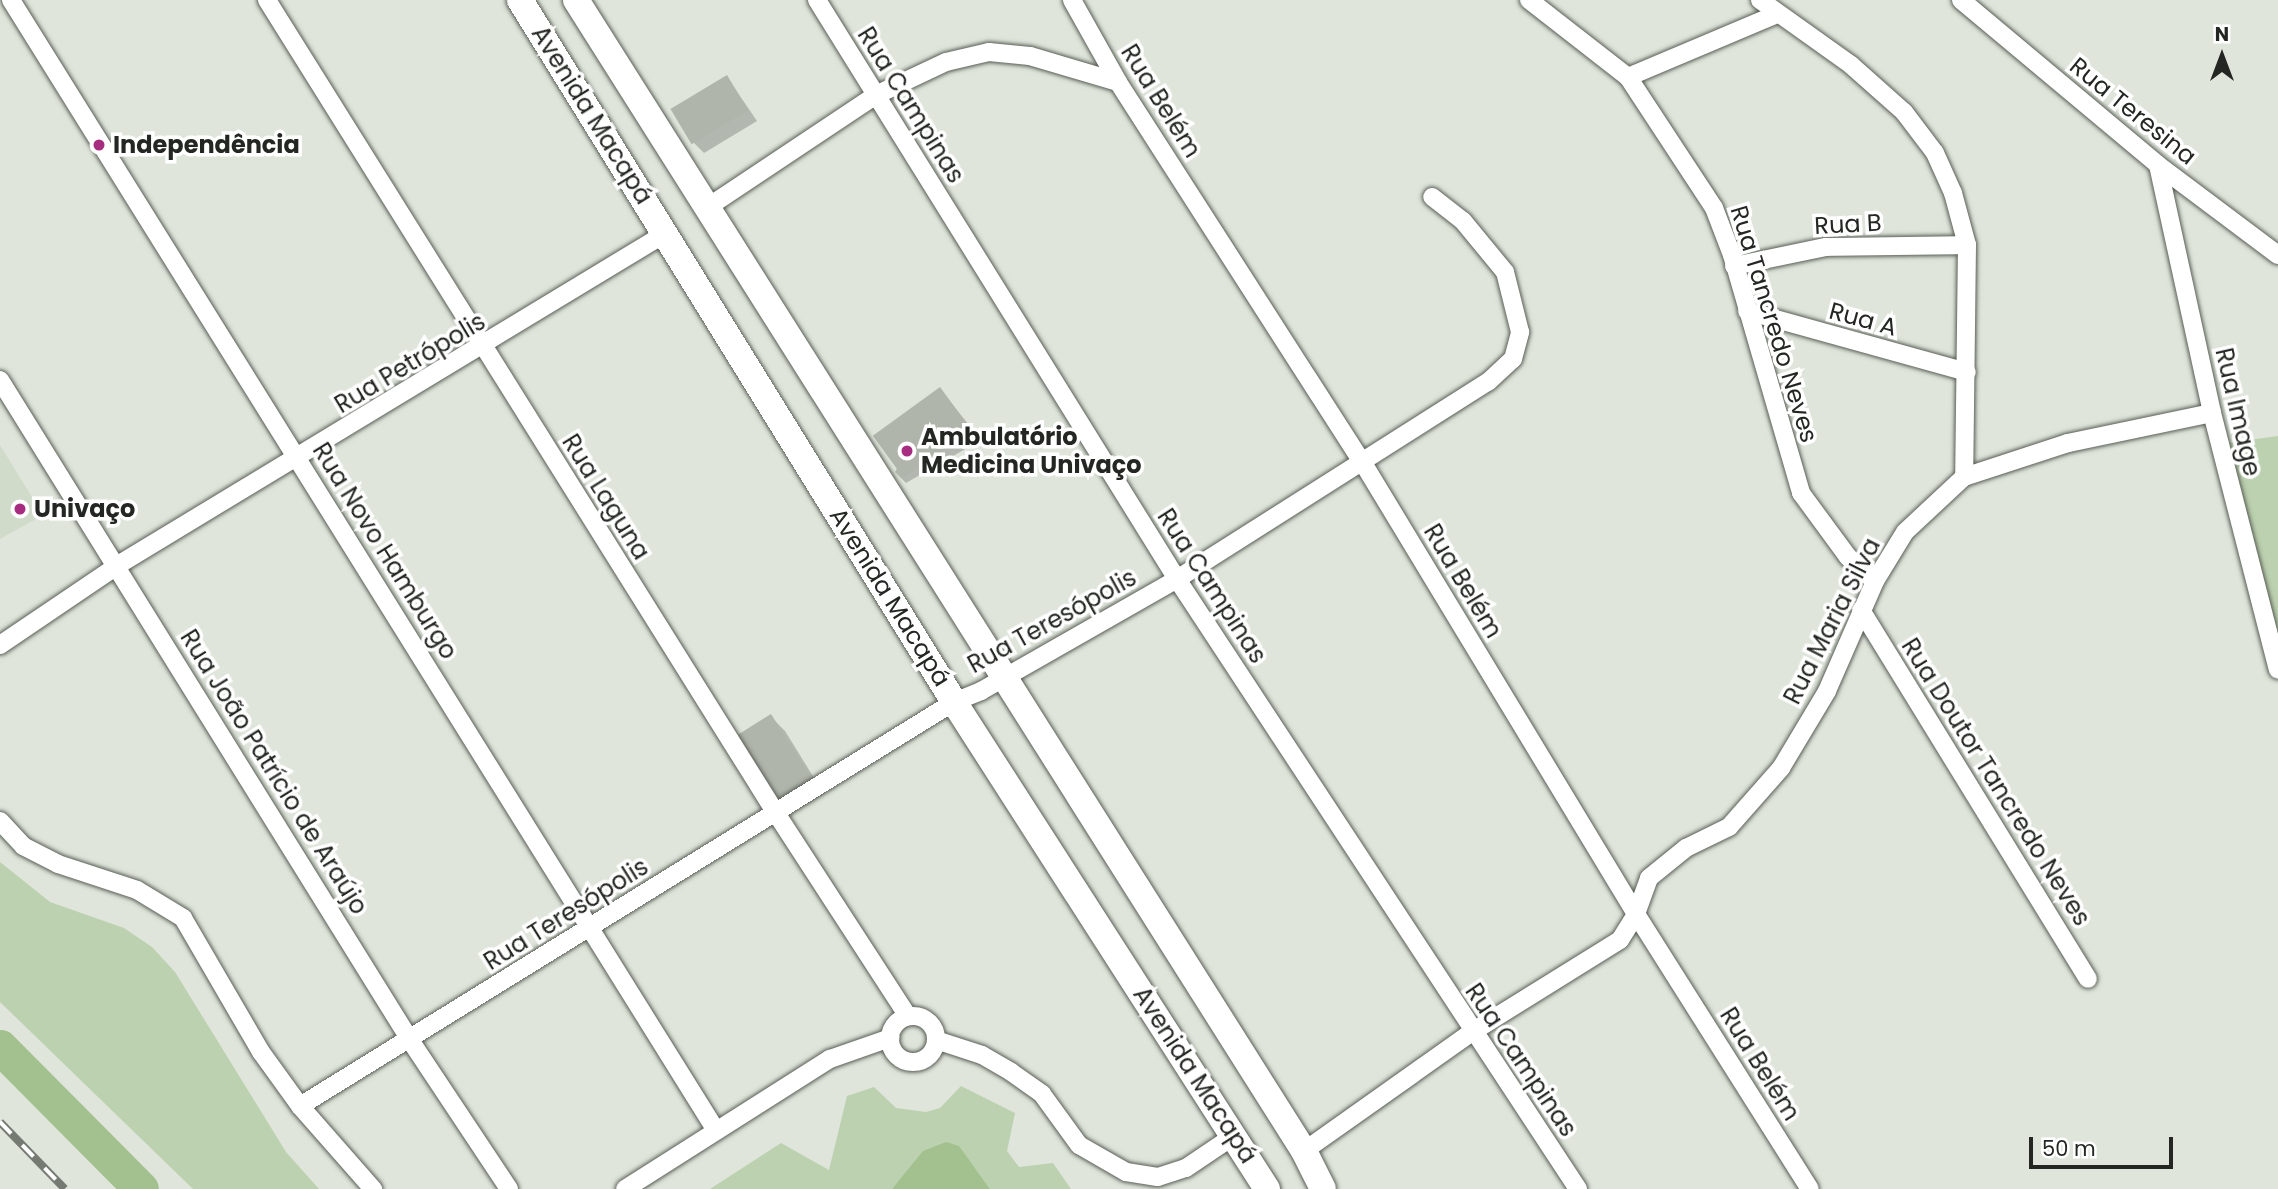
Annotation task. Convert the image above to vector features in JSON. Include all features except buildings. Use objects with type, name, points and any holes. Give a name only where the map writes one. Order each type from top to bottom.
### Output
[{"type":"main road","name":"Avenida Macapá","points":[[520,0],[954,702],[1235,1135],[1267,1189]]},
{"type":"main road","name":"Avenida Macapá","points":[[576,0],[705,209],[1304,1151],[1323,1189]]},
{"type":"street","name":"Rua Novo Hamburgo","points":[[11,0],[715,1129]]},
{"type":"street","name":"Rua Laguna","points":[[267,0],[774,810],[908,1016]]},
{"type":"street","name":"Rua Campinas","points":[[817,0],[1177,579],[1472,1032],[1578,1189]]},
{"type":"street","name":"Rua Belém","points":[[1072,0],[1118,82],[1363,463],[1636,914],[1810,1189]]},
{"type":"street","points":[[1535,6],[1557,0]]},
{"type":"street","points":[[1760,0],[1775,15],[1851,65],[1905,112],[1939,163],[1967,245],[1964,477]]},
{"type":"street","name":"Rua Teresina","points":[[1961,0],[2158,164],[2278,255]]},
{"type":"street","name":"Rua Tancredo Neves","points":[[1535,6],[1628,77],[1714,208],[1734,266],[1801,493],[1848,557],[1875,582]]},
{"type":"street","points":[[1628,77],[1775,15]]},
{"type":"street","points":[[705,209],[876,95],[946,62],[989,52],[1030,56],[1118,82]]},
{"type":"street","name":"Rua Image","points":[[2158,164],[2212,413],[2278,670]]},
{"type":"street","name":"Rua Teresópolis","points":[[300,1106],[592,929],[774,810],[954,702],[1005,678],[1177,579],[1488,382],[1513,359],[1520,332],[1504,272],[1464,221],[1432,197]]},
{"type":"street","name":"Rua Petrópolis","points":[[0,645],[118,565],[299,459],[666,233]]},
{"type":"street","name":"Rua B","points":[[1734,266],[1826,247],[1967,245]]},
{"type":"street","name":"Rua A","points":[[1747,311],[1967,372]]},
{"type":"street","name":"Rua João Patrício de Araújo","points":[[0,380],[118,565],[410,1040],[509,1189]]},
{"type":"street","name":"Rua Maria Silva","points":[[1304,1151],[1472,1032],[1620,940],[1636,914],[1649,878],[1686,848],[1729,827],[1781,768],[1828,691],[1861,610],[1905,532],[1964,477],[2068,443],[2212,413]]},
{"type":"street","name":"Rua Doutor Tancredo Neves","points":[[1861,610],[2088,979]]},
{"type":"street","points":[[0,821],[23,846],[58,864],[137,890],[183,918],[261,1052],[300,1106],[373,1189]]},
{"type":"street","points":[[936,1040],[924,1059],[908,1061],[895,1053],[890,1038],[895,1024],[908,1016],[928,1021],[936,1040],[982,1055],[1042,1094],[1079,1145],[1126,1172],[1158,1177],[1186,1168],[1235,1135]]},
{"type":"street","points":[[625,1189],[715,1129],[830,1059],[890,1038]]},
{"type":"shaded area","points":[[2278,436],[2278,647],[2227,443]]},
{"type":"shaded area","name":"Univaço","points":[[0,445],[43,515],[0,539]]},
{"type":"shaded area","points":[[0,862],[50,902],[124,928],[152,947],[175,972],[286,1152],[319,1189],[193,1189],[0,1002]]},
{"type":"shaded area","points":[[961,1086],[1015,1113],[1007,1151],[1019,1167],[1053,1163],[1071,1189],[990,1189],[974,1167],[898,1182],[892,1189],[710,1189],[781,1143],[829,1170],[847,1096],[874,1087],[896,1108],[926,1112],[940,1108]]},
{"type":"shaded area","points":[[946,1142],[959,1146],[990,1189],[892,1189],[923,1151]]},
{"type":"waterway","points":[[0,1047],[141,1189]]},
{"type":"railway","points":[[0,1122],[65,1189]]},
{"type":"place","name":"Independência","points":[[99,145]]},
{"type":"place","name":"Ambulatório Medicina Univaço","points":[[907,451]]},
{"type":"place","name":"Univaço","points":[[20,509]]}]
